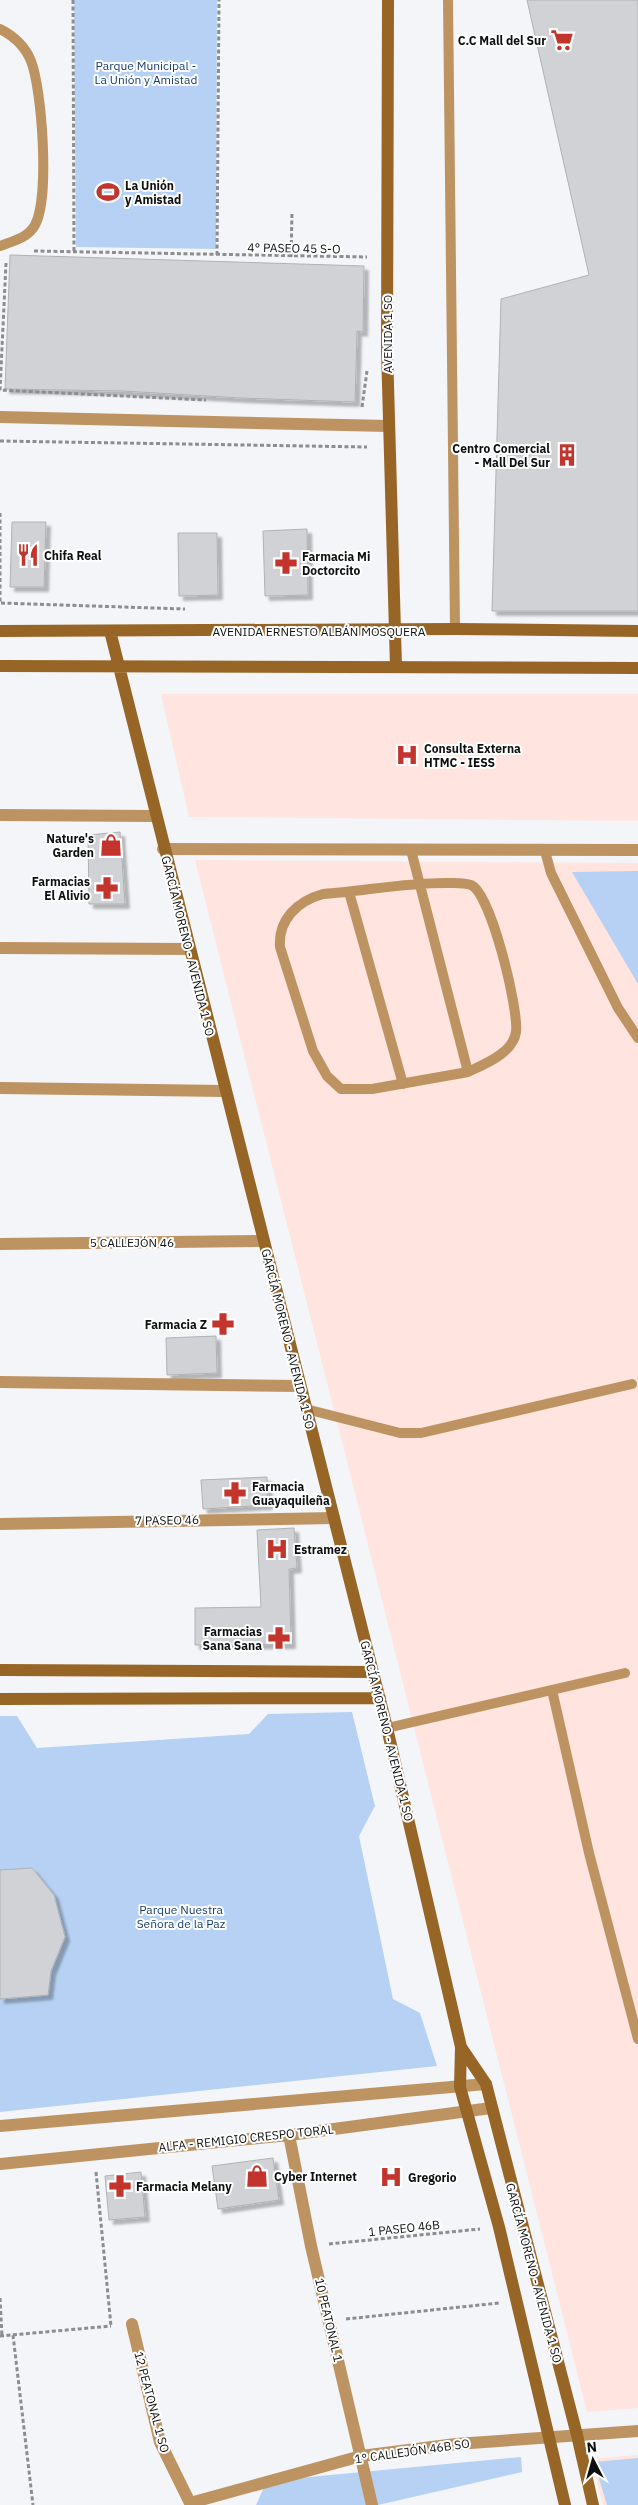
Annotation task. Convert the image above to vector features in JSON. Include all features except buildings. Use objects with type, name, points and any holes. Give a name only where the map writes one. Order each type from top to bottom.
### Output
[{"type":"street","name":"AVENIDA 1 SO","points":[[388,0],[388,426],[396,667]]},
{"type":"street","points":[[0,417],[388,426]]},
{"type":"street","name":"AVENIDA ERNESTO ALBÁN MOSQUERA","points":[[0,631],[395,631],[455,629],[638,631]]},
{"type":"street","name":"GARCÍA MORENO - AVENIDA 1 SO","points":[[110,631],[117,667],[154,816],[380,1698],[461,2047],[460,2087],[499,2227],[565,2505]]},
{"type":"street","points":[[0,666],[638,668]]},
{"type":"street","points":[[0,815],[154,816]]},
{"type":"street","points":[[163,849],[638,850]]},
{"type":"street","points":[[0,948],[189,949]]},
{"type":"street","points":[[0,1088],[225,1091]]},
{"type":"street","name":"5 CALLEJÓN 46","points":[[0,1244],[263,1241]]},
{"type":"street","points":[[0,1382],[300,1386]]},
{"type":"street","name":"7 PASEO 46","points":[[0,1524],[334,1518]]},
{"type":"street","points":[[0,1670],[373,1672]]},
{"type":"street","points":[[0,1699],[380,1698]]},
{"type":"street","name":"GARCÍA MORENO - AVENIDA 1 SO","points":[[461,2047],[486,2084],[577,2435],[593,2505]]},
{"type":"street","points":[[0,2126],[486,2084]]},
{"type":"street","name":"ALFA - REMIGIO CRESPO TORAL","points":[[0,2164],[289,2135],[491,2108]]},
{"type":"street","name":"10 PEATONAL 1","points":[[289,2135],[311,2246],[372,2505]]},
{"type":"street","name":"12 PEATONAL 1 SO","points":[[132,2324],[160,2442],[191,2504]]},
{"type":"street","name":"1° CALLEJÓN 46B SO","points":[[191,2504],[361,2456],[456,2444],[638,2431]]},
{"type":"lane","points":[[448,0],[455,629]]},
{"type":"lane","points":[[0,29],[21,44],[31,60],[38,91],[42,158],[41,197],[36,223],[31,231],[21,238],[0,246]]},
{"type":"lane","points":[[411,850],[468,1072]]},
{"type":"lane","points":[[545,851],[551,873],[618,1008],[638,1038]]},
{"type":"lane","points":[[418,883],[472,885],[481,893],[496,932],[514,1003],[516,1033],[506,1050],[493,1060],[468,1072],[372,1090],[341,1089],[327,1076],[313,1051],[280,947],[279,933],[285,920],[295,908],[310,898],[349,892],[418,883]]},
{"type":"lane","points":[[349,892],[402,1084]]},
{"type":"lane","points":[[306,1409],[400,1434],[421,1433],[632,1384]]},
{"type":"lane","points":[[387,1728],[625,1673]]},
{"type":"lane","points":[[552,1690],[592,1862],[638,2040]]},
{"type":"path","points":[[73,0],[74,252]]},
{"type":"path","points":[[217,255],[219,0]]},
{"type":"path","points":[[291,258],[292,213]]},
{"type":"path","name":"4° PASEO 45 S-O","points":[[26,251],[291,258],[372,257]]},
{"type":"path","points":[[6,261],[0,390],[215,401]]},
{"type":"path","points":[[352,407],[362,408]]},
{"type":"path","points":[[0,441],[370,447]]},
{"type":"path","points":[[0,512],[0,603],[188,609]]},
{"type":"path","points":[[94,2154],[110,2326]]},
{"type":"path","name":"1 PASEO 46B","points":[[311,2246],[499,2227]]},
{"type":"path","points":[[0,2298],[1,2336],[132,2324]]},
{"type":"path","points":[[329,2321],[517,2302]]},
{"type":"path","points":[[13,2335],[33,2505]]},
{"type":"shaded area","name":"Consulta Externa HTMC - IESS","points":[[161,694],[638,694],[638,821],[189,817]]},
{"type":"shaded area","points":[[195,860],[638,863],[638,2408],[587,2412]]},
{"type":"shaded area","points":[[638,2455],[638,2505],[603,2505],[591,2459]]},
{"type":"green space","name":"Parque Municipal - La Unión y Amistad","points":[[74,0],[217,0],[216,249],[76,247]]},
{"type":"green space","points":[[638,871],[638,984],[572,872]]},
{"type":"green space","name":"Parque Nuestra Señora de la Paz","points":[[352,1712],[375,1806],[359,1836],[393,1999],[420,2013],[437,2066],[0,2112],[0,1716],[17,1716],[37,1748],[249,1734],[268,1714]]},
{"type":"green space","points":[[521,2457],[522,2472],[378,2505],[256,2505],[267,2481]]},
{"type":"green space","points":[[638,2458],[638,2505],[607,2505],[594,2462]]},
{"type":"place","name":"C.C Mall del Sur","points":[[562,40]]},
{"type":"place","name":"La Unión y Amistad","points":[[108,192]]},
{"type":"place","name":"Centro Comercial - Mall Del Sur","points":[[567,455]]},
{"type":"place","name":"Chifa Real","points":[[28,555]]},
{"type":"place","name":"Farmacia Mi Doctorcito","points":[[286,563]]},
{"type":"place","name":"Consulta Externa HTMC - IESS","points":[[407,755]]},
{"type":"place","name":"Nature's Garden","points":[[111,845]]},
{"type":"place","name":"Farmacias El Alivio","points":[[107,888]]},
{"type":"place","name":"Farmacia Z","points":[[223,1324]]},
{"type":"place","name":"Farmacia Guayaquileña","points":[[235,1493]]},
{"type":"place","name":"Estramez","points":[[277,1549]]},
{"type":"place","name":"Farmacias Sana Sana","points":[[279,1638]]},
{"type":"place","name":"Cyber Internet","points":[[257,2176]]},
{"type":"place","name":"Gregorio","points":[[391,2177]]},
{"type":"place","name":"Farmacia Melany","points":[[120,2186]]}]
